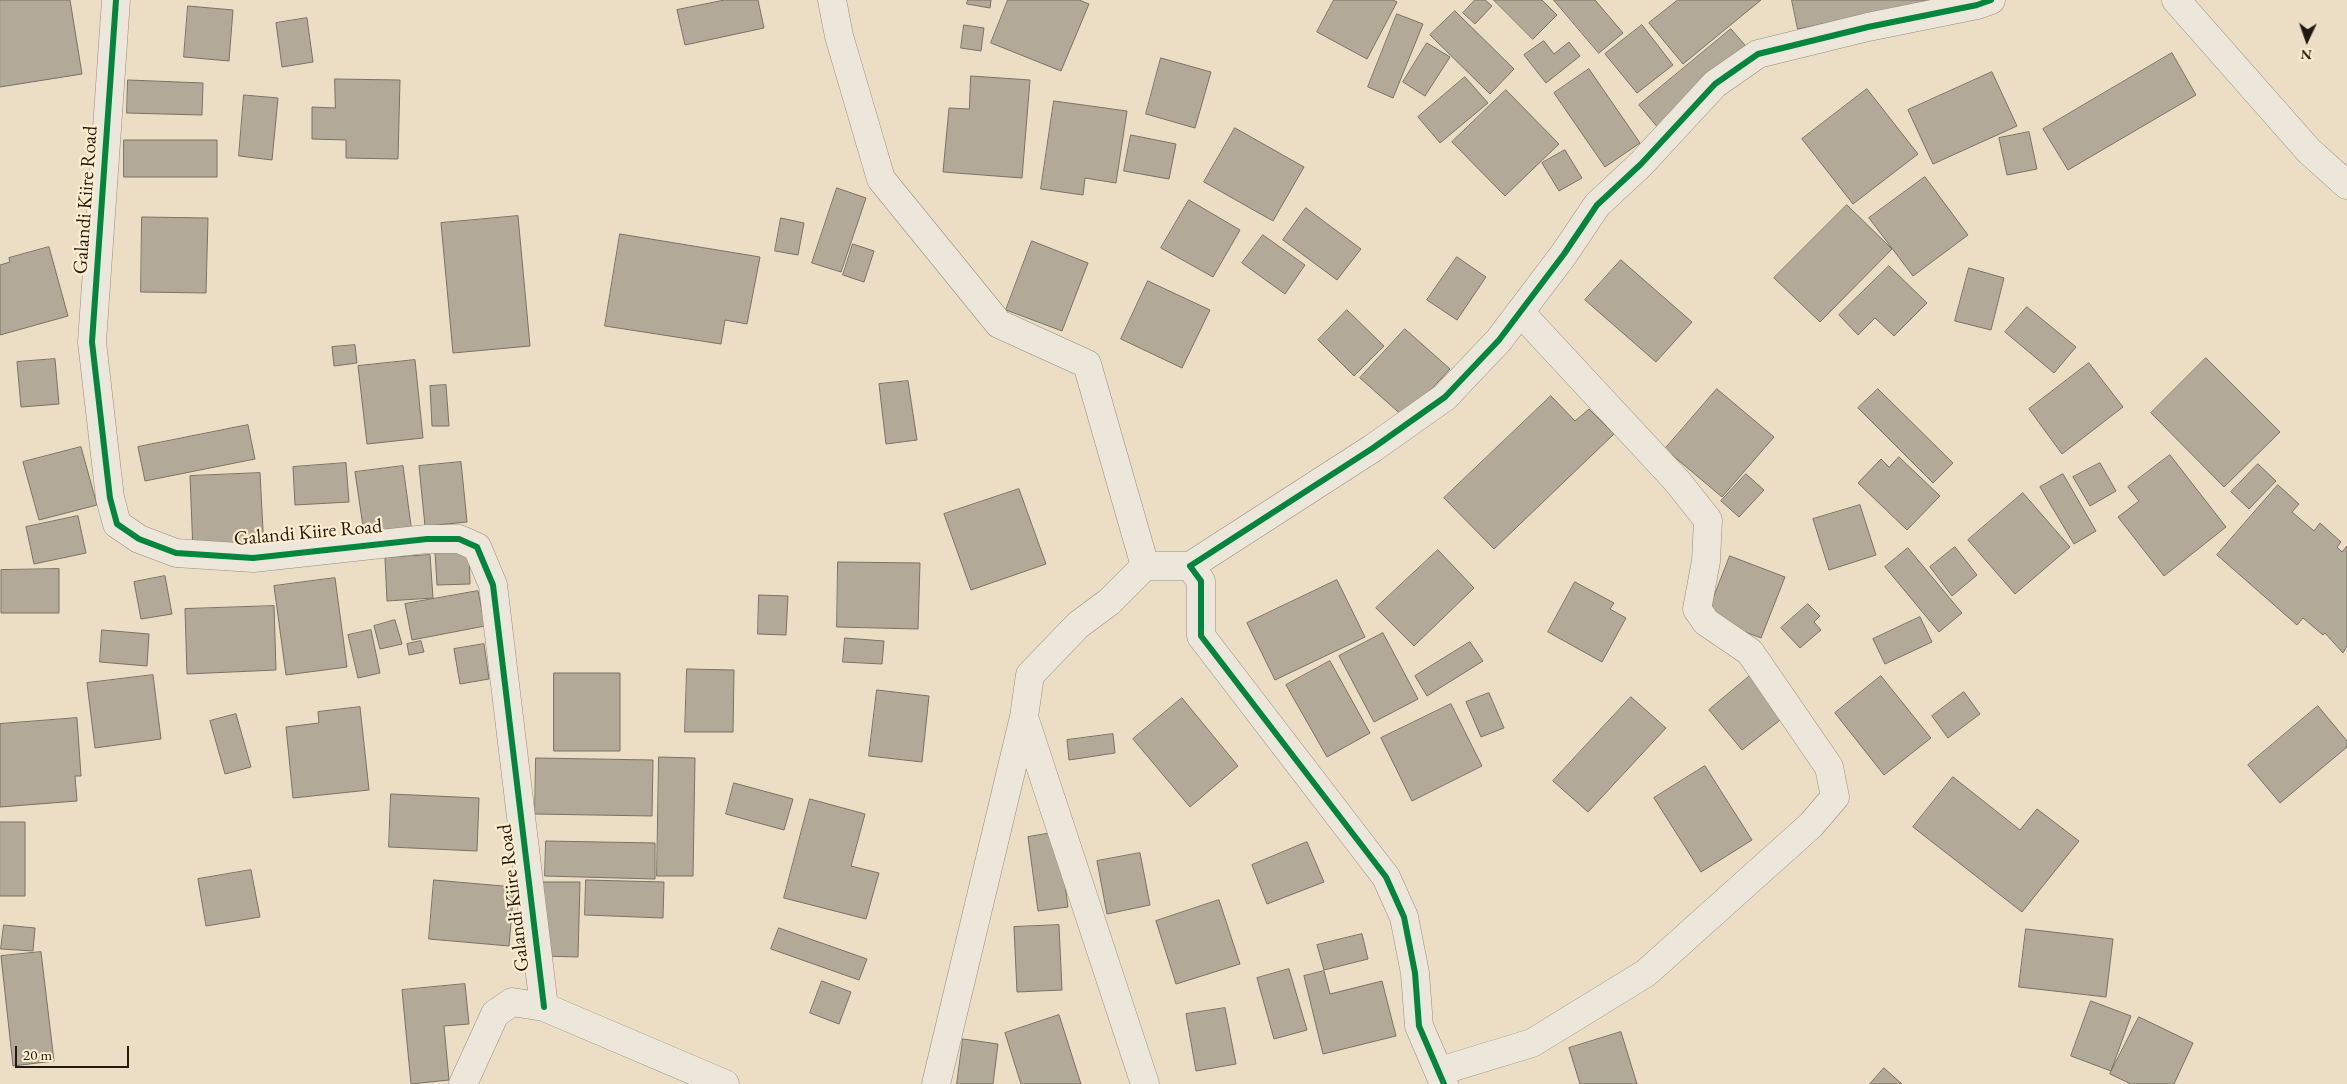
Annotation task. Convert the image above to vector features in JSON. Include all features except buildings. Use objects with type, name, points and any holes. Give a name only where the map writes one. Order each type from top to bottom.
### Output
[{"type":"street","name":"Galandi Kiire Road","points":[[116,0],[92,342],[110,498],[117,524],[139,539],[176,553],[253,558],[427,539],[459,539],[477,547],[493,585],[544,1007]]},
{"type":"street","points":[[832,0],[839,36],[881,179],[999,324],[1088,364],[1145,566]]},
{"type":"street","points":[[936,1084],[1024,716],[1030,675],[1078,625],[1109,602],[1145,566],[1190,566],[1372,448],[1445,397],[1500,340],[1564,254],[1597,205],[1641,164],[1715,84],[1758,54],[1868,27],[1977,5],[1991,0]]},
{"type":"street","points":[[2176,0],[2309,151],[2347,185]]},
{"type":"street","points":[[1190,566],[1201,581],[1201,636],[1386,877],[1404,918],[1415,974],[1419,1026],[1442,1078],[1532,1043],[1646,973],[1811,825],[1835,798],[1830,767],[1750,652],[1706,622],[1698,609],[1706,561],[1708,520],[1678,482],[1520,312]]},
{"type":"street","points":[[1024,716],[1144,1084]]},
{"type":"street","points":[[463,1084],[495,1014],[512,1002],[544,1007],[725,1084]]},
{"type":"cycle path","points":[[116,0],[92,342],[110,498],[117,524],[139,539],[176,553],[253,558],[427,539],[459,539],[477,547],[493,585],[544,1007]]},
{"type":"cycle path","points":[[1444,1084],[1419,1026],[1415,973],[1404,917],[1386,877],[1201,636],[1201,581],[1190,566],[1373,448],[1445,397],[1499,340],[1564,254],[1597,205],[1641,164],[1715,84],[1758,54],[1868,27],[1977,5],[1991,0]]}]
